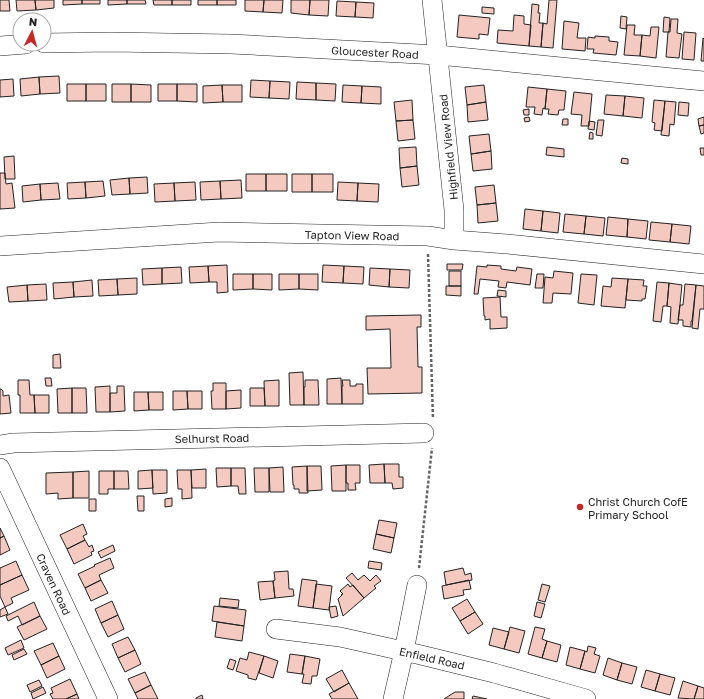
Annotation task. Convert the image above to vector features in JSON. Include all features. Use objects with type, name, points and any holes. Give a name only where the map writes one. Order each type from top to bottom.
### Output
[{"type":"street","name":"Highfield View Road","points":[[432,0],[454,210],[454,240]]},
{"type":"street","name":"Gloucester Road","points":[[52,44],[111,42],[231,44],[438,55],[704,81]]},
{"type":"street","points":[[0,46],[12,45]]},
{"type":"street","name":"Tapton View Road","points":[[0,246],[219,232],[428,236],[454,240],[704,264]]},
{"type":"street","name":"Selhurst Road","points":[[0,445],[13,443],[428,435]]},
{"type":"street","name":"Craven Road","points":[[0,468],[108,699]]},
{"type":"street","points":[[393,699],[418,585]]},
{"type":"street","name":"Enfield Road","points":[[276,630],[340,637],[404,651],[494,673],[586,699]]},
{"type":"path","points":[[418,585],[428,435],[428,236]]},
{"type":"building","points":[[0,0],[9,0],[10,11],[0,11]]},
{"type":"building","points":[[16,0],[35,0],[36,10],[17,11]]},
{"type":"building","points":[[35,0],[54,0],[54,8],[36,10]]},
{"type":"building","points":[[63,0],[82,0],[82,4],[63,5]]},
{"type":"building","points":[[82,0],[100,0],[100,4],[82,4]]},
{"type":"building","points":[[108,0],[127,0],[127,4],[108,5]]},
{"type":"building","points":[[127,0],[145,0],[146,4],[127,4]]},
{"type":"building","points":[[153,0],[172,0],[172,5],[154,5]]},
{"type":"building","points":[[172,0],[191,0],[191,5],[172,5]]},
{"type":"building","points":[[198,0],[217,0],[217,5],[198,5]]},
{"type":"building","points":[[217,0],[236,0],[236,5],[217,5]]},
{"type":"building","points":[[245,0],[264,0],[263,12],[245,11]]},
{"type":"building","points":[[264,0],[283,0],[282,13],[263,12]]},
{"type":"building","points":[[291,0],[310,0],[309,15],[291,13]]},
{"type":"building","points":[[310,0],[329,0],[328,16],[309,15]]},
{"type":"building","points":[[549,0],[557,0],[553,48],[541,47],[543,23],[547,24]]},
{"type":"building","points":[[337,1],[356,2],[355,17],[336,16]]},
{"type":"building","points":[[356,2],[374,3],[373,18],[355,17]]},
{"type":"building","points":[[532,4],[539,5],[539,23],[543,23],[541,47],[529,46]]},
{"type":"building","points":[[482,7],[494,8],[494,14],[482,13]]},
{"type":"building","points":[[459,15],[490,18],[488,35],[479,34],[479,39],[457,37]]},
{"type":"building","points":[[514,15],[524,16],[524,24],[531,25],[529,46],[497,43],[498,30],[513,31]]},
{"type":"building","points":[[621,16],[627,17],[626,29],[620,28]]},
{"type":"building","points":[[664,17],[670,18],[669,32],[663,32]]},
{"type":"building","points":[[671,19],[678,19],[677,33],[682,34],[679,58],[666,57],[668,32],[670,32]]},
{"type":"building","points":[[564,21],[579,23],[577,38],[586,38],[585,51],[562,49]]},
{"type":"building","points":[[627,25],[635,25],[634,35],[642,35],[640,56],[624,55]]},
{"type":"building","points":[[651,27],[659,27],[656,58],[640,56],[642,35],[650,36]]},
{"type":"building","points":[[684,32],[696,33],[694,60],[682,59]]},
{"type":"building","points":[[595,36],[609,37],[609,41],[618,42],[616,55],[593,53],[594,49],[587,49],[588,37],[595,38]]},
{"type":"building","points":[[703,38],[704,61],[701,61]]},
{"type":"building","points":[[59,76],[60,93],[40,94],[39,77]]},
{"type":"building","points":[[39,77],[40,94],[21,96],[20,79]]},
{"type":"building","points":[[13,79],[14,96],[0,97],[0,80]]},
{"type":"building","points":[[251,80],[270,81],[269,98],[250,97]]},
{"type":"building","points":[[270,81],[290,82],[289,99],[269,98]]},
{"type":"building","points":[[297,82],[316,83],[316,100],[296,99]]},
{"type":"building","points":[[316,83],[336,84],[335,101],[316,100]]},
{"type":"building","points":[[67,84],[86,84],[86,101],[67,101]]},
{"type":"building","points":[[86,84],[106,84],[106,101],[86,101]]},
{"type":"building","points":[[112,84],[131,84],[131,102],[112,102]]},
{"type":"building","points":[[131,84],[151,85],[151,102],[131,102]]},
{"type":"building","points":[[158,84],[177,84],[177,101],[158,101]]},
{"type":"building","points":[[177,84],[197,84],[197,102],[177,101]]},
{"type":"building","points":[[222,85],[223,102],[203,103],[203,86]]},
{"type":"building","points":[[222,85],[242,85],[242,102],[223,102]]},
{"type":"building","points":[[343,85],[362,86],[361,103],[342,102]]},
{"type":"building","points":[[484,85],[486,102],[467,105],[465,87]]},
{"type":"building","points":[[362,86],[381,87],[381,104],[361,103]]},
{"type":"building","points":[[528,87],[547,89],[545,109],[543,108],[542,115],[534,114],[535,107],[526,107]]},
{"type":"building","points":[[547,89],[566,91],[564,110],[559,110],[558,115],[548,114],[549,109],[545,109]]},
{"type":"building","points":[[574,92],[592,94],[589,126],[581,126],[582,115],[571,114]]},
{"type":"building","points":[[606,95],[625,96],[623,116],[604,114]]},
{"type":"building","points":[[625,96],[644,98],[642,118],[623,116]]},
{"type":"building","points":[[412,100],[413,120],[396,121],[394,102]]},
{"type":"building","points":[[654,100],[665,101],[662,131],[654,130],[655,123],[652,122]]},
{"type":"building","points":[[665,101],[676,102],[674,125],[670,124],[669,136],[661,135]]},
{"type":"building","points":[[486,102],[488,120],[468,122],[467,105]]},
{"type":"building","points":[[679,102],[689,103],[688,116],[678,115]]},
{"type":"building","points":[[529,109],[529,115],[524,115],[523,110]]},
{"type":"building","points":[[529,117],[530,121],[525,122],[524,118]]},
{"type":"building","points":[[704,117],[704,125],[699,126],[698,119]]},
{"type":"building","points":[[563,119],[568,119],[568,125],[562,125]]},
{"type":"building","points":[[413,120],[415,139],[398,141],[396,121]]},
{"type":"building","points":[[598,120],[604,120],[602,136],[596,135]]},
{"type":"building","points":[[589,121],[595,122],[594,130],[588,129]]},
{"type":"building","points":[[704,125],[704,133],[701,134],[699,126]]},
{"type":"building","points":[[590,132],[593,133],[593,139],[589,139]]},
{"type":"building","points":[[489,134],[491,151],[471,154],[469,136]]},
{"type":"building","points":[[416,147],[417,166],[400,168],[399,148]]},
{"type":"building","points":[[547,147],[564,149],[564,157],[546,155]]},
{"type":"building","points":[[700,148],[704,148],[704,155],[701,155]]},
{"type":"building","points":[[491,151],[492,169],[473,171],[471,154]]},
{"type":"building","points":[[14,156],[15,179],[5,179],[4,157]]},
{"type":"building","points":[[622,158],[628,159],[628,164],[621,163]]},
{"type":"building","points":[[417,166],[419,185],[402,187],[400,168]]},
{"type":"building","points":[[0,173],[5,173],[6,184],[12,183],[15,208],[0,209]]},
{"type":"building","points":[[246,174],[266,174],[266,191],[246,191]]},
{"type":"building","points":[[266,174],[287,174],[287,191],[266,191]]},
{"type":"building","points":[[292,174],[312,174],[312,192],[292,192]]},
{"type":"building","points":[[312,174],[333,174],[333,192],[312,192]]},
{"type":"building","points":[[147,177],[148,193],[130,194],[129,178]]},
{"type":"building","points":[[129,178],[130,194],[112,195],[110,180]]},
{"type":"building","points":[[241,180],[242,198],[221,199],[220,181]]},
{"type":"building","points":[[103,181],[105,196],[86,198],[85,182]]},
{"type":"building","points":[[220,181],[221,199],[201,200],[200,182]]},
{"type":"building","points":[[85,182],[86,198],[68,199],[67,183]]},
{"type":"building","points":[[195,182],[196,200],[175,201],[174,183]]},
{"type":"building","points":[[338,182],[358,183],[357,201],[337,200]]},
{"type":"building","points":[[58,183],[60,199],[41,200],[40,184]]},
{"type":"building","points":[[174,183],[175,201],[155,202],[154,184]]},
{"type":"building","points":[[358,183],[379,184],[378,202],[357,201]]},
{"type":"building","points":[[40,184],[41,200],[23,202],[22,186]]},
{"type":"building","points":[[494,185],[496,203],[477,205],[475,187]]},
{"type":"building","points":[[496,203],[498,221],[478,223],[477,205]]},
{"type":"building","points":[[525,209],[543,211],[541,231],[523,229]]},
{"type":"building","points":[[543,211],[560,213],[558,233],[541,231]]},
{"type":"building","points":[[565,214],[586,216],[584,234],[563,232]]},
{"type":"building","points":[[586,216],[605,218],[603,236],[584,234]]},
{"type":"building","points":[[608,217],[628,219],[627,237],[606,235]]},
{"type":"building","points":[[628,219],[648,221],[646,239],[627,237]]},
{"type":"building","points":[[651,222],[672,224],[670,242],[649,240]]},
{"type":"building","points":[[672,224],[691,226],[689,244],[670,242]]},
{"type":"building","points":[[447,264],[463,264],[462,270],[447,270]]},
{"type":"building","points":[[227,265],[228,292],[217,293],[217,282],[209,282],[208,266]]},
{"type":"building","points":[[323,265],[344,266],[343,283],[322,282]]},
{"type":"building","points":[[487,265],[501,266],[501,269],[516,271],[517,267],[532,269],[530,285],[507,282],[506,288],[498,287],[499,281],[480,279],[478,294],[474,294],[477,266],[487,267]]},
{"type":"building","points":[[208,266],[209,282],[190,283],[189,267]]},
{"type":"building","points":[[344,266],[364,267],[363,284],[343,283]]},
{"type":"building","points":[[181,267],[182,283],[162,284],[162,268]]},
{"type":"building","points":[[162,268],[162,284],[143,285],[142,269]]},
{"type":"building","points":[[370,268],[390,269],[389,287],[369,285]]},
{"type":"building","points":[[390,269],[410,270],[409,288],[389,287]]},
{"type":"building","points":[[449,271],[461,271],[461,286],[449,286]]},
{"type":"building","points":[[554,271],[573,273],[571,294],[553,293],[552,303],[543,303],[545,277],[553,278]]},
{"type":"building","points":[[233,274],[253,274],[253,289],[233,290]]},
{"type":"building","points":[[253,274],[272,274],[272,290],[253,289]]},
{"type":"building","points":[[279,274],[299,274],[299,289],[279,290]]},
{"type":"building","points":[[299,274],[318,274],[318,290],[299,289]]},
{"type":"building","points":[[537,274],[544,274],[543,288],[535,288]]},
{"type":"building","points":[[581,274],[597,275],[594,305],[578,303]]},
{"type":"building","points":[[137,278],[137,294],[118,295],[117,279]]},
{"type":"building","points":[[612,278],[628,279],[625,308],[601,306],[603,286],[611,287]]},
{"type":"building","points":[[117,279],[118,295],[99,296],[98,280]]},
{"type":"building","points":[[628,279],[644,280],[643,286],[647,286],[645,299],[642,299],[642,301],[626,300]]},
{"type":"building","points":[[92,280],[93,296],[74,297],[73,282]]},
{"type":"building","points":[[73,282],[74,297],[54,299],[53,283]]},
{"type":"building","points":[[657,282],[669,283],[667,306],[663,306],[661,322],[653,321]]},
{"type":"building","points":[[669,283],[682,285],[678,324],[670,323],[671,307],[667,306]]},
{"type":"building","points":[[46,284],[47,300],[28,301],[27,285]]},
{"type":"building","points":[[685,284],[696,285],[691,327],[683,326],[683,320],[678,320],[680,305],[683,305]]},
{"type":"building","points":[[27,285],[28,301],[9,302],[7,287]]},
{"type":"building","points":[[696,285],[704,286],[704,309],[700,309],[698,329],[692,328]]},
{"type":"building","points":[[446,286],[461,286],[461,296],[446,295]]},
{"type":"building","points":[[498,290],[506,291],[506,297],[497,296]]},
{"type":"building","points":[[500,297],[501,317],[507,317],[507,328],[490,329],[490,319],[485,320],[484,316],[483,298]]},
{"type":"building","points":[[421,315],[421,327],[417,327],[418,367],[422,367],[422,393],[368,394],[367,368],[391,368],[390,329],[366,330],[366,316]]},
{"type":"building","points":[[60,354],[61,368],[53,368],[53,355]]},
{"type":"building","points":[[303,372],[304,405],[290,405],[289,373]]},
{"type":"building","points":[[45,378],[51,378],[52,386],[46,386]]},
{"type":"building","points":[[341,378],[342,404],[327,404],[327,379]]},
{"type":"building","points":[[18,380],[29,380],[30,395],[34,395],[35,413],[20,413]]},
{"type":"building","points":[[279,380],[279,406],[265,406],[264,381]]},
{"type":"building","points":[[305,380],[318,380],[319,405],[304,405]]},
{"type":"building","points":[[342,380],[350,380],[350,386],[363,384],[363,404],[342,404]]},
{"type":"building","points":[[213,383],[226,383],[226,409],[212,409],[211,391],[213,391]]},
{"type":"building","points":[[110,386],[110,412],[96,412],[95,387]]},
{"type":"building","points":[[117,386],[124,386],[125,411],[110,412],[110,393],[117,393]]},
{"type":"building","points":[[72,388],[72,413],[58,413],[57,389]]},
{"type":"building","points":[[72,388],[86,388],[87,413],[72,413]]},
{"type":"building","points":[[250,388],[264,388],[265,406],[250,406]]},
{"type":"building","points":[[0,389],[3,391],[3,396],[9,395],[11,413],[0,414]]},
{"type":"building","points":[[241,390],[241,408],[226,409],[226,391]]},
{"type":"building","points":[[173,391],[187,391],[188,409],[173,410]]},
{"type":"building","points":[[187,391],[202,391],[202,409],[188,409]]},
{"type":"building","points":[[134,392],[148,392],[149,410],[134,411]]},
{"type":"building","points":[[148,392],[163,392],[163,410],[149,410]]},
{"type":"building","points":[[34,395],[49,395],[49,413],[35,413]]},
{"type":"building","points":[[384,464],[399,464],[399,477],[403,477],[403,488],[393,489],[392,483],[385,483]]},
{"type":"building","points":[[384,464],[385,483],[370,483],[369,465]]},
{"type":"building","points":[[346,465],[346,491],[332,491],[331,466]]},
{"type":"building","points":[[346,465],[360,465],[360,483],[355,483],[356,490],[348,490],[348,483],[346,483]]},
{"type":"building","points":[[307,466],[308,493],[299,493],[299,489],[294,489],[292,467]]},
{"type":"building","points":[[307,466],[321,466],[322,490],[307,491]]},
{"type":"building","points":[[283,467],[284,492],[270,492],[269,468]]},
{"type":"building","points":[[216,468],[231,468],[231,486],[217,487]]},
{"type":"building","points":[[231,468],[245,468],[246,494],[239,494],[238,486],[231,486]]},
{"type":"building","points":[[254,468],[269,468],[269,492],[255,492]]},
{"type":"building","points":[[206,469],[206,488],[192,488],[191,470]]},
{"type":"building","points":[[152,470],[153,488],[138,489],[138,471]]},
{"type":"building","points":[[152,470],[167,470],[167,493],[153,494]]},
{"type":"building","points":[[177,470],[191,470],[192,498],[182,499],[182,489],[178,489]]},
{"type":"building","points":[[89,471],[89,498],[73,498],[73,472]]},
{"type":"building","points":[[99,471],[114,471],[114,489],[108,489],[108,494],[99,494]]},
{"type":"building","points":[[114,471],[128,471],[129,489],[114,489]]},
{"type":"building","points":[[73,472],[73,498],[58,499],[58,493],[46,494],[46,473]]},
{"type":"building","points":[[137,496],[144,496],[144,511],[138,511]]},
{"type":"building","points":[[172,498],[172,506],[165,507],[165,499]]},
{"type":"building","points":[[89,499],[96,499],[96,511],[89,511]]},
{"type":"building","points":[[379,520],[397,523],[394,538],[376,534]]},
{"type":"building","points":[[83,524],[87,534],[83,536],[85,540],[67,549],[60,535]]},
{"type":"building","points":[[0,528],[4,536],[0,538]]},
{"type":"building","points":[[376,534],[394,538],[391,553],[373,549]]},
{"type":"building","points":[[4,536],[10,550],[0,555],[0,538]]},
{"type":"building","points":[[85,540],[89,547],[92,545],[94,551],[91,552],[92,555],[74,564],[67,549]]},
{"type":"building","points":[[113,545],[115,551],[101,558],[98,552]]},
{"type":"building","points":[[110,558],[114,568],[99,575],[101,580],[85,588],[78,574]]},
{"type":"building","points":[[16,561],[22,575],[0,585],[0,568]]},
{"type":"building","points":[[369,561],[382,563],[381,570],[368,568]]},
{"type":"building","points":[[463,568],[465,575],[471,573],[472,580],[446,585],[444,572]]},
{"type":"building","points":[[288,571],[289,589],[293,589],[294,596],[275,598],[273,581],[275,580],[274,572]]},
{"type":"building","points":[[352,573],[358,580],[364,575],[370,581],[376,575],[381,581],[374,586],[376,588],[364,598],[346,578]]},
{"type":"building","points":[[22,575],[29,590],[11,598],[13,603],[5,607],[0,596],[0,585]]},
{"type":"building","points":[[302,579],[317,581],[313,608],[298,606]]},
{"type":"building","points":[[101,580],[108,593],[91,601],[85,588]]},
{"type":"building","points":[[469,580],[471,589],[463,590],[464,595],[444,599],[442,586]]},
{"type":"building","points":[[273,581],[275,598],[260,600],[258,582]]},
{"type":"building","points":[[316,584],[332,586],[329,610],[313,608]]},
{"type":"building","points":[[348,584],[350,587],[353,585],[364,598],[343,616],[338,599],[343,594],[340,591]]},
{"type":"building","points":[[542,584],[550,586],[545,602],[538,600]]},
{"type":"building","points":[[220,598],[239,600],[238,608],[219,606]]},
{"type":"building","points":[[467,599],[475,612],[460,621],[452,608]]},
{"type":"building","points":[[112,601],[118,615],[101,623],[95,609]]},
{"type":"building","points":[[34,602],[40,616],[22,625],[18,616],[8,621],[6,616]]},
{"type":"building","points":[[537,602],[545,604],[541,618],[534,616]]},
{"type":"building","points":[[214,606],[246,610],[244,626],[212,621]]},
{"type":"building","points":[[336,606],[338,616],[331,618],[329,607]]},
{"type":"building","points":[[5,607],[8,614],[0,617],[0,610]]},
{"type":"building","points":[[475,612],[483,624],[468,634],[460,621]]},
{"type":"building","points":[[118,615],[124,629],[108,637],[101,623]]},
{"type":"building","points":[[40,616],[47,629],[24,640],[17,627]]},
{"type":"building","points":[[217,622],[244,626],[242,641],[215,637]]},
{"type":"building","points":[[510,627],[525,631],[519,653],[504,649]]},
{"type":"building","points":[[535,627],[545,629],[542,639],[547,641],[542,658],[528,654]]},
{"type":"building","points":[[493,628],[509,632],[504,649],[489,645]]},
{"type":"building","points":[[128,637],[135,650],[118,658],[112,644]]},
{"type":"building","points":[[21,640],[24,648],[8,655],[5,648]]},
{"type":"building","points":[[547,641],[561,645],[557,662],[542,658]]},
{"type":"building","points":[[53,643],[59,656],[41,665],[34,651]]},
{"type":"building","points":[[588,646],[596,648],[594,654],[600,656],[595,673],[580,669]]},
{"type":"building","points":[[570,647],[585,651],[580,669],[566,665]]},
{"type":"building","points":[[24,649],[27,654],[14,660],[12,655]]},
{"type":"building","points":[[135,650],[141,664],[125,672],[118,658]]},
{"type":"building","points":[[249,652],[264,656],[256,680],[248,678],[248,675],[236,671],[240,658],[247,660]]},
{"type":"building","points":[[290,654],[305,656],[302,674],[287,672]]},
{"type":"building","points":[[59,656],[65,669],[47,678],[41,665]]},
{"type":"building","points":[[264,656],[278,661],[273,678],[259,673]]},
{"type":"building","points":[[305,656],[320,659],[317,676],[312,676],[311,684],[302,683]]},
{"type":"building","points":[[608,658],[622,663],[617,680],[603,675]]},
{"type":"building","points":[[230,659],[236,661],[233,670],[227,668]]},
{"type":"building","points":[[622,663],[637,667],[632,684],[617,680]]},
{"type":"building","points":[[342,670],[349,683],[334,692],[326,679]]},
{"type":"building","points":[[646,670],[660,674],[655,691],[641,687]]},
{"type":"building","points":[[145,672],[151,685],[135,693],[128,679]]},
{"type":"building","points":[[660,674],[675,678],[670,695],[655,691]]},
{"type":"building","points":[[70,679],[77,694],[66,699],[53,699],[50,694],[53,693],[51,688]]},
{"type":"building","points":[[39,680],[42,686],[30,692],[27,685]]},
{"type":"building","points":[[683,681],[698,686],[694,699],[678,698]]},
{"type":"building","points":[[349,683],[358,699],[332,699],[329,694]]},
{"type":"building","points":[[151,685],[158,699],[138,699],[135,693]]},
{"type":"building","points":[[698,686],[704,688],[704,699],[694,699]]},
{"type":"building","points":[[43,687],[46,693],[33,699],[31,693]]},
{"type":"building","points":[[455,692],[464,692],[464,699],[444,699]]},
{"type":"building","points":[[77,694],[79,699],[66,699]]},
{"type":"building","points":[[202,695],[203,699],[196,699],[196,698]]},
{"type":"building","points":[[473,696],[487,699],[472,699]]},
{"type":"place","name":"Christ Church CofE Primary School","points":[[580,507]]}]
